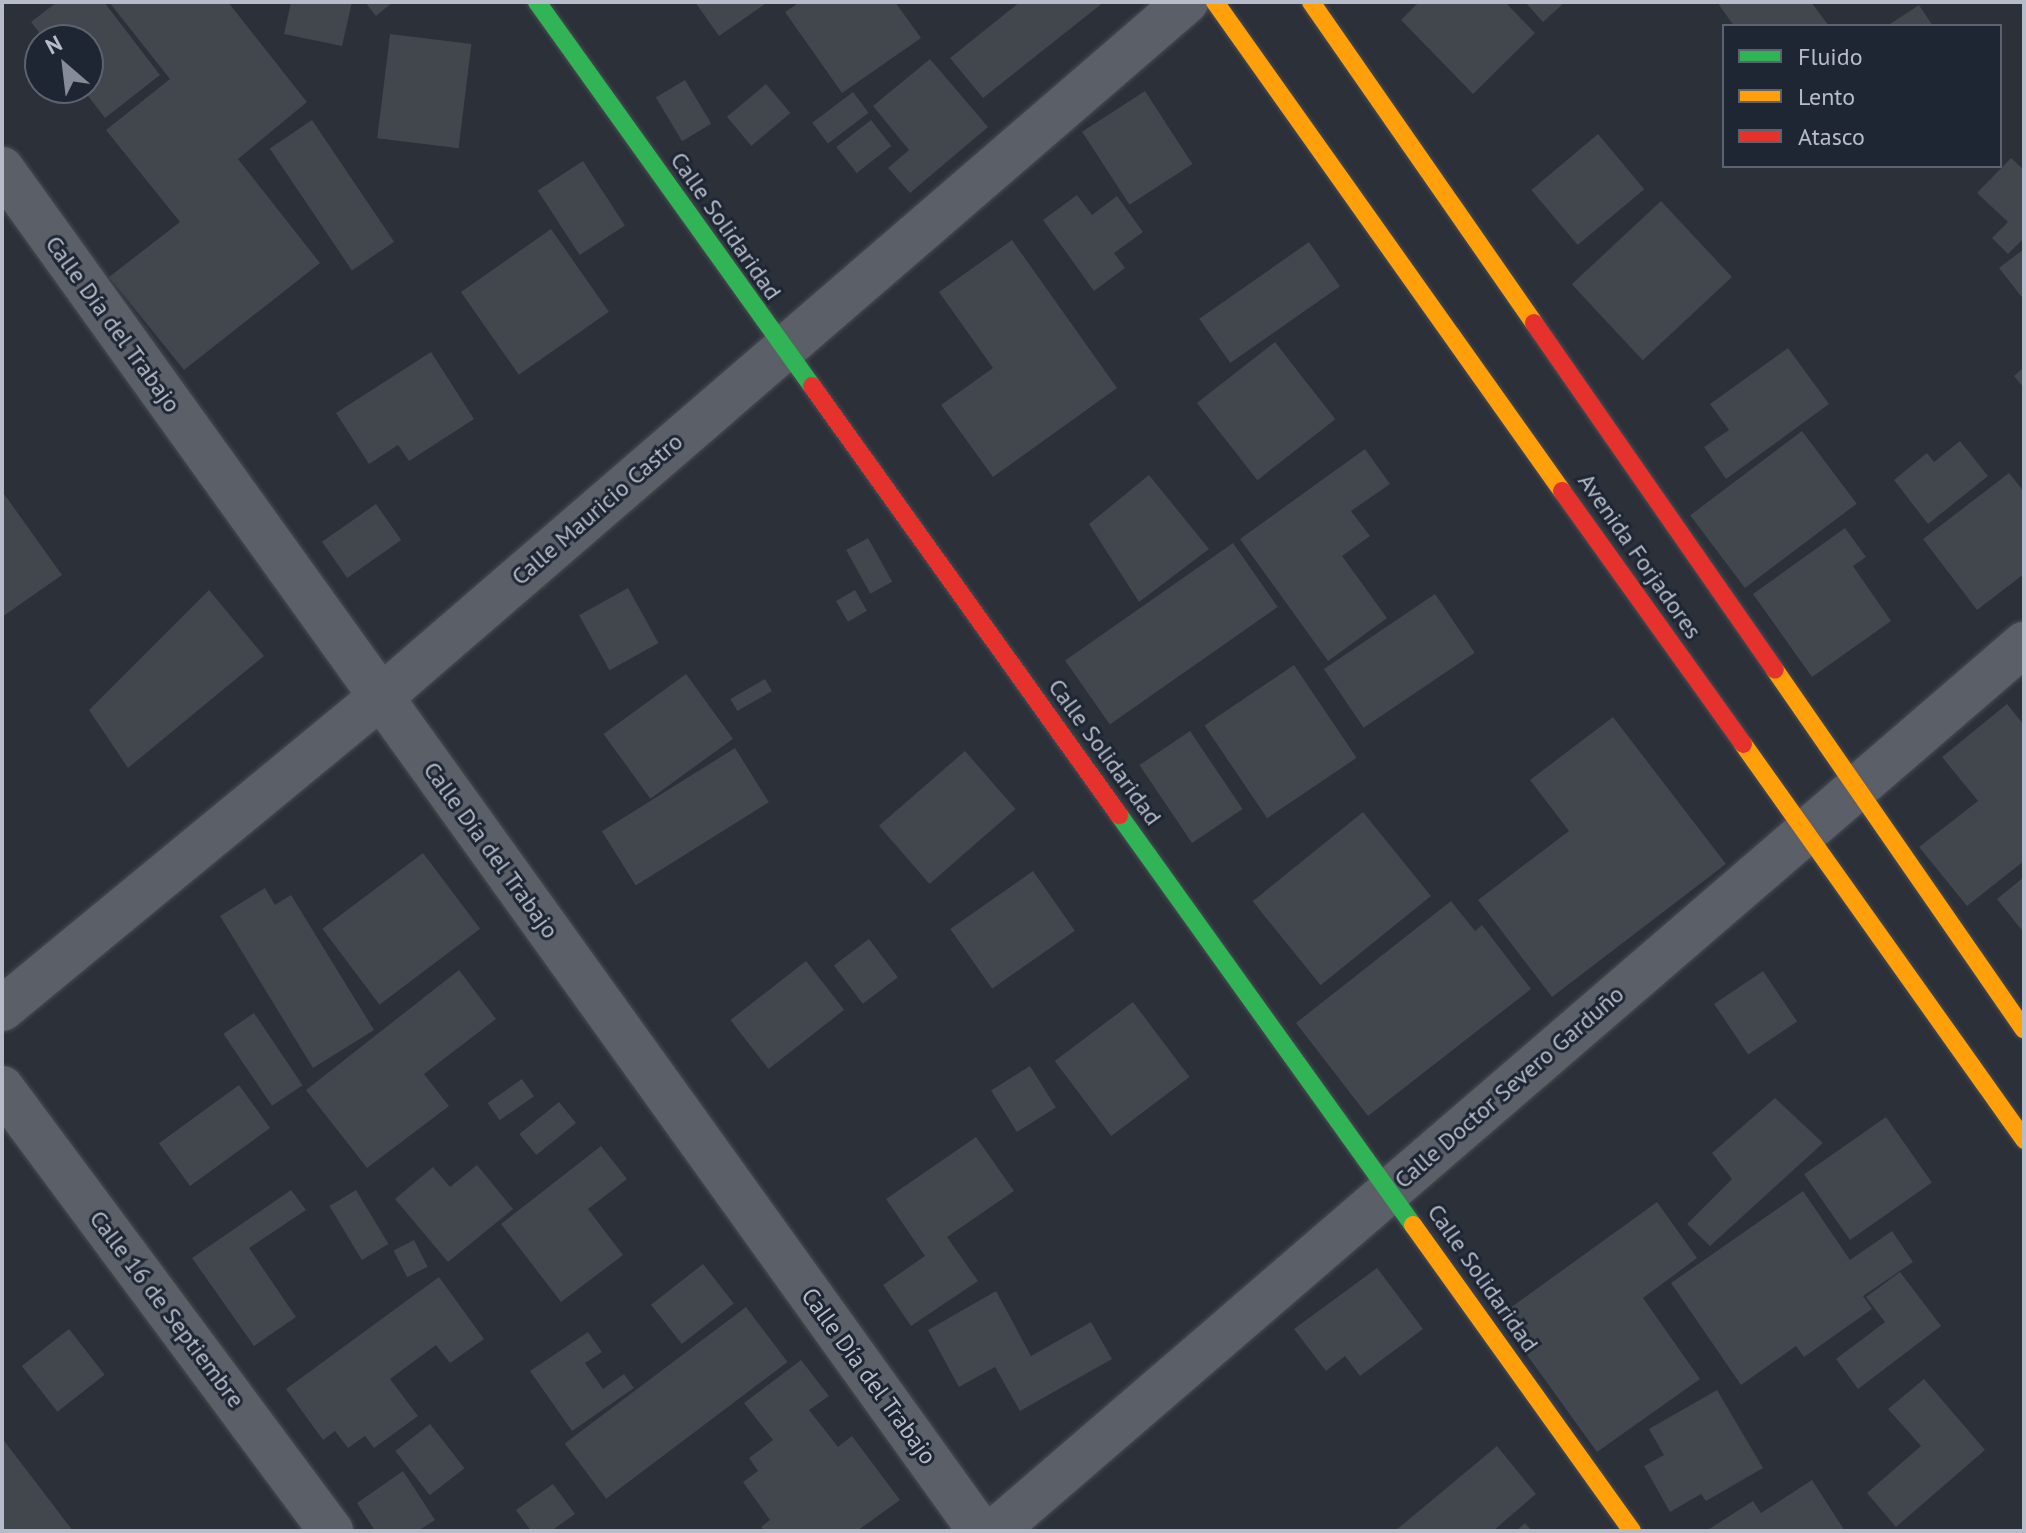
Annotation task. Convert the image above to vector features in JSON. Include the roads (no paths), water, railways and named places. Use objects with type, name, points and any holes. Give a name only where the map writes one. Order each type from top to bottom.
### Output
[{"type":"main road","name":"Calle Solidaridad","points":[[537,2],[1391,1189],[1632,1531]]},
{"type":"main road","name":"Avenida Forjadores","points":[[1215,2],[2024,1140]]},
{"type":"main road","name":"Avenida Forjadores","points":[[1311,2],[2024,1029]]},
{"type":"street","name":"Calle Mauricio Castro","points":[[2,1009],[381,697],[1186,2]]},
{"type":"street","name":"Calle Día del Trabajo","points":[[2,169],[980,1531]]},
{"type":"street","name":"Calle Doctor Severo Garduño","points":[[995,1531],[2024,644]]},
{"type":"street","name":"Calle 16 de Septiembre","points":[[2,1088],[331,1531]]}]
